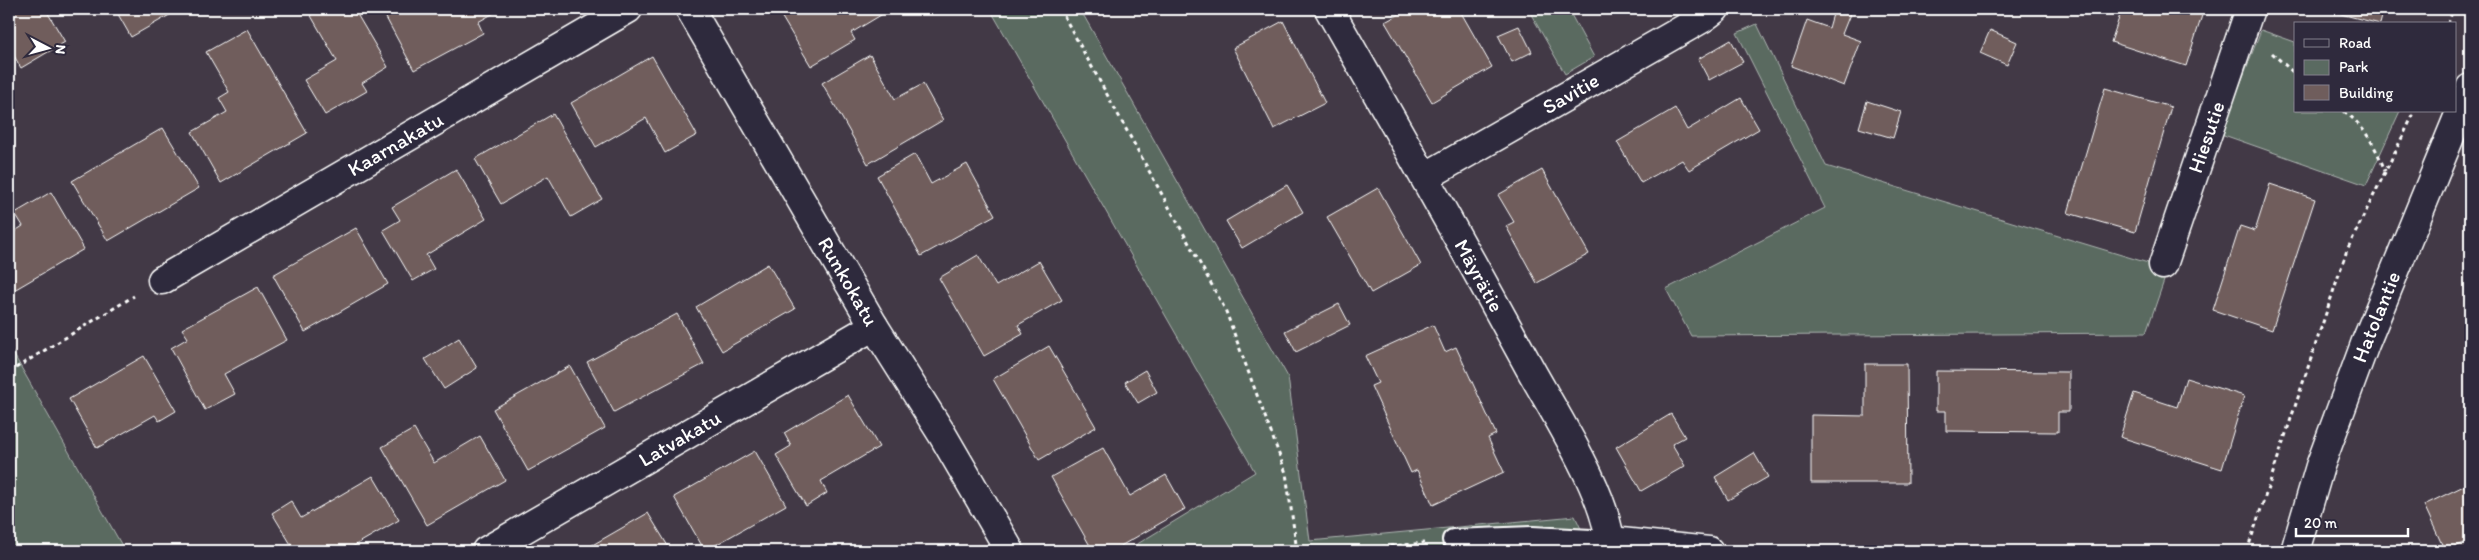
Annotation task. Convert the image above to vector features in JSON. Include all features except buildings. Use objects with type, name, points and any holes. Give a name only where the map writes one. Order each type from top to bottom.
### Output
[{"type":"street","name":"Kaarnakatu","points":[[162,280],[628,9]]},
{"type":"street","name":"Runkokatu","points":[[690,9],[874,326],[942,434],[1010,551]]},
{"type":"street","name":"Mäyrätie","points":[[1329,9],[1425,177],[1592,482],[1611,546]]},
{"type":"street","name":"Savitie","points":[[1425,177],[1704,18],[1715,9]]},
{"type":"street","name":"Hiesutie","points":[[2163,265],[2250,9]]},
{"type":"street","name":"Hatolantie","points":[[2295,551],[2320,466],[2365,344],[2470,88]]},
{"type":"street","name":"Latvakatu","points":[[486,551],[874,326]]},
{"type":"street","points":[[1611,546],[1710,551]]},
{"type":"lane","points":[[1453,540],[1532,536],[1611,546]]},
{"type":"path","points":[[1060,9],[1225,309],[1286,473],[1297,551]]},
{"type":"path","points":[[2449,22],[2453,9]]},
{"type":"path","points":[[2345,112],[2356,120],[2374,144],[2385,172]]},
{"type":"path","points":[[2247,551],[2347,250],[2415,112]]},
{"type":"path","points":[[9,372],[162,280]]},
{"type":"path","points":[[1342,551],[1453,540]]},
{"type":"green space","points":[[990,9],[1080,9],[1288,377],[1310,541],[1575,516],[1590,548],[1553,551],[1312,551],[1310,544],[1311,551],[1126,551],[1255,472]]},
{"type":"green space","points":[[1528,9],[1568,9],[1594,57],[1565,74]]},
{"type":"green space","points":[[1757,24],[1826,166],[2168,269],[2146,333],[1691,336],[1666,289],[1825,208],[1737,33]]},
{"type":"green space","points":[[2261,30],[2294,42],[2294,112],[2400,112],[2366,185],[2221,134]]},
{"type":"green space","points":[[9,346],[125,551],[9,551]]}]
